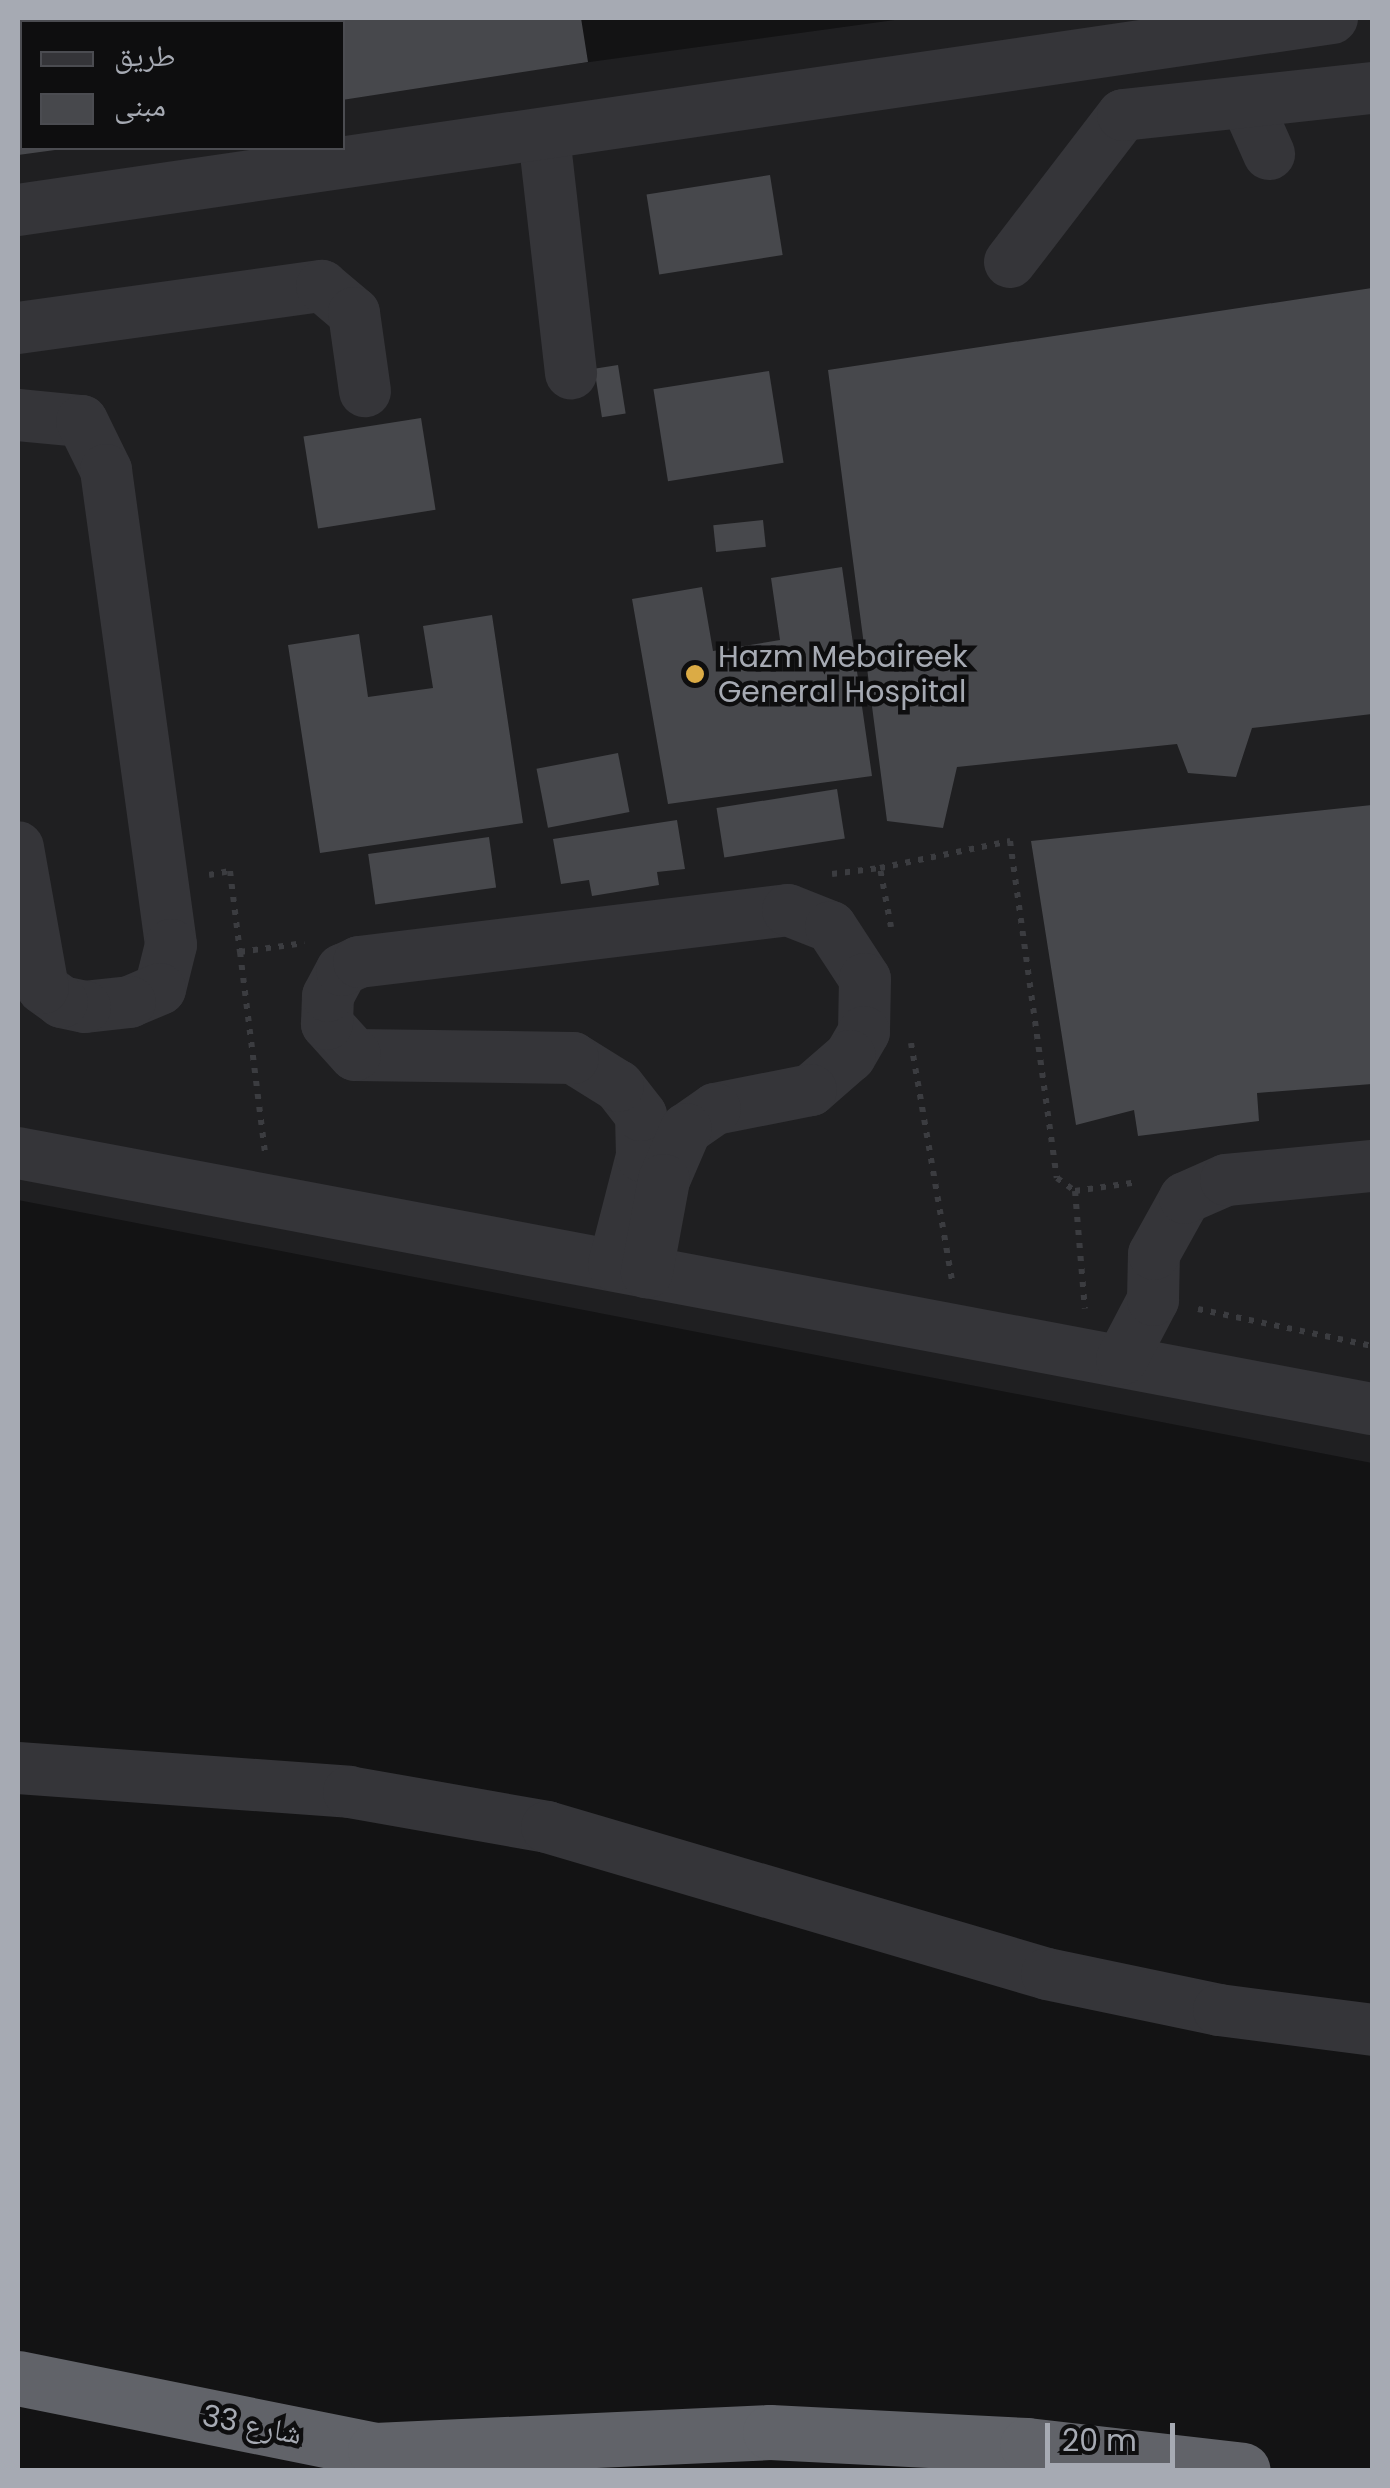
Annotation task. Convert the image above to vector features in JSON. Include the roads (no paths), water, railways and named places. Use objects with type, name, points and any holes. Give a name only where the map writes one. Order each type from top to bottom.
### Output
[{"type":"highway","name":"شارع 33","points":[[18,2378],[487,2470]]},
{"type":"highway","points":[[376,2450],[544,2438],[770,2432],[1026,2445],[1243,2470]]},
{"type":"lane","points":[[18,210],[1332,18]]},
{"type":"lane","points":[[1010,262],[1123,116],[1372,88]]},
{"type":"lane","points":[[1246,102],[1270,154]]},
{"type":"lane","points":[[544,136],[572,373]]},
{"type":"lane","points":[[18,328],[322,286],[354,313],[365,391]]},
{"type":"lane","points":[[18,415],[82,421],[106,470],[171,945],[160,988],[130,1002],[85,1007],[62,1002],[43,988],[18,847]]},
{"type":"lane","points":[[788,910],[832,927],[866,979],[864,1032],[850,1056],[811,1090],[715,1108],[686,1129],[630,1269],[642,1156],[641,1115],[618,1086],[573,1058],[355,1056],[327,1024],[328,996],[342,970],[359,962],[788,910]]},
{"type":"lane","points":[[18,1153],[1372,1409]]},
{"type":"lane","points":[[1105,1356],[1153,1300],[1154,1254],[1185,1198],[1226,1180],[1372,1166]]},
{"type":"lane","points":[[18,1768],[349,1792],[546,1827],[1047,1974],[1220,2010],[1372,2030]]},
{"type":"place","name":"Hazm Mebaireek General Hospital","points":[[695,674]]}]
